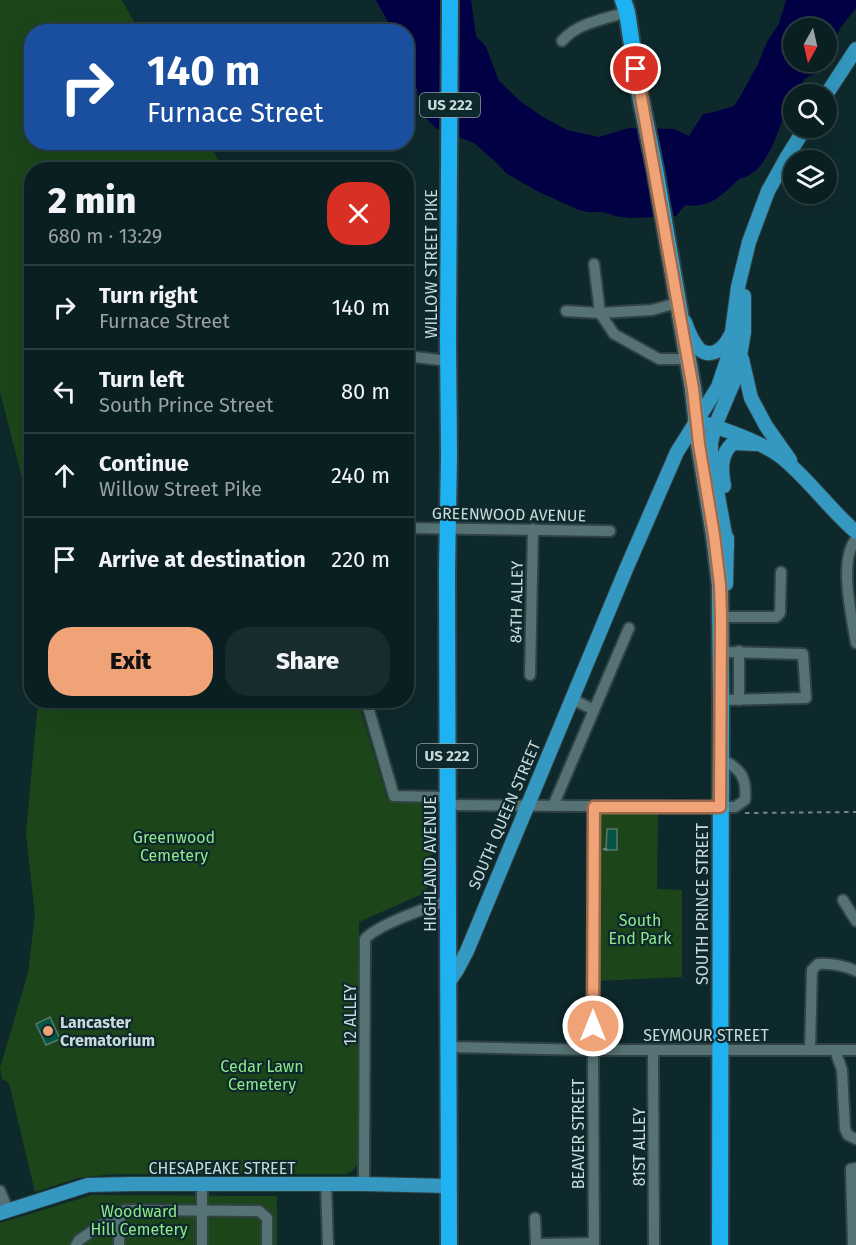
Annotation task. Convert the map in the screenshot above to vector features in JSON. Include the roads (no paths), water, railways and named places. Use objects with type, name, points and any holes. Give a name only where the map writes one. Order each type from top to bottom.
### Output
[{"type":"highway","name":"WILLOW STREET PIKE","points":[[448,528],[450,0]]},
{"type":"highway","points":[[625,6],[697,420]]},
{"type":"highway","name":"SOUTH PRINCE STREET","points":[[697,420],[714,535],[721,617],[720,1245]]},
{"type":"highway","name":"HIGHLAND AVENUE","points":[[448,528],[448,983]]},
{"type":"highway","name":"US 222","points":[[448,983],[450,1245]]},
{"type":"main road","points":[[833,84],[856,49]]},
{"type":"main road","points":[[727,545],[711,458],[711,443],[715,426],[737,374],[741,353],[744,332],[743,269],[748,242],[768,190],[799,138]]},
{"type":"main road","name":"SOUTH QUEEN STREET","points":[[448,983],[458,970],[467,951],[677,452],[718,387],[729,354],[738,286],[743,269]]},
{"type":"main road","points":[[677,303],[686,327],[698,347],[704,352],[712,353],[724,347],[732,331]]},
{"type":"main road","points":[[741,353],[750,398],[799,474]]},
{"type":"main road","points":[[697,420],[778,455],[856,532]]},
{"type":"main road","points":[[721,617],[726,588],[729,521],[722,471],[724,455],[734,443],[756,444]]},
{"type":"main road","name":"CHESAPEAKE STREET","points":[[4,1211],[88,1185],[448,1186]]},
{"type":"street","points":[[562,41],[568,33],[625,6]]},
{"type":"street","points":[[594,264],[600,313],[614,334],[659,359],[688,359]]},
{"type":"street","points":[[566,311],[600,313],[652,310],[677,303]]},
{"type":"street","points":[[414,357],[449,361]]},
{"type":"street","name":"GREENWOOD AVENUE","points":[[414,528],[610,531]]},
{"type":"street","name":"84TH ALLEY","points":[[530,675],[533,529]]},
{"type":"street","points":[[856,539],[851,545],[847,568],[856,643]]},
{"type":"street","points":[[847,568],[856,578]]},
{"type":"street","points":[[721,617],[776,617],[780,613],[781,572]]},
{"type":"street","points":[[553,806],[629,628]]},
{"type":"street","points":[[739,651],[740,700]]},
{"type":"street","points":[[721,652],[803,654],[806,698],[721,700]]},
{"type":"street","points":[[572,699],[594,710]]},
{"type":"street","points":[[368,708],[394,796],[528,806],[735,807],[745,800],[746,787],[741,772],[720,758]]},
{"type":"street","name":"BEAVER STREET","points":[[594,807],[594,1244]]},
{"type":"street","name":"12 ALLEY","points":[[364,1184],[365,939],[370,933],[415,912],[448,900]]},
{"type":"street","points":[[843,900],[856,921]]},
{"type":"street","points":[[810,1050],[812,970],[818,964],[827,963],[842,965],[856,971]]},
{"type":"street","name":"SEYMOUR STREET","points":[[449,1047],[593,1050],[856,1050]]},
{"type":"street","name":"81ST ALLEY","points":[[653,1050],[654,1245]]},
{"type":"street","points":[[835,1050],[842,1070],[845,1129],[852,1137]]},
{"type":"street","points":[[853,1245],[851,1169],[856,1168]]},
{"type":"street","points":[[202,1184],[202,1245]]},
{"type":"street","points":[[326,1184],[328,1245]]},
{"type":"street","points":[[0,1191],[4,1211]]},
{"type":"street","points":[[119,1245],[120,1216],[124,1210],[259,1211],[267,1218],[267,1245]]},
{"type":"street","points":[[76,1245],[79,1240],[120,1216]]},
{"type":"street","points":[[535,1218],[536,1244],[594,1244]]},
{"type":"place","name":"Lancaster Crematorium","points":[[48,1031]]},
{"type":"park label","name":"Greenwood Cemetery","points":[[174,846]]},
{"type":"park label","name":"South End Park","points":[[640,929]]},
{"type":"park label","name":"Cedar Lawn Cemetery","points":[[262,1075]]},
{"type":"park label","name":"Woodward Hill Cemetery","points":[[139,1220]]}]
